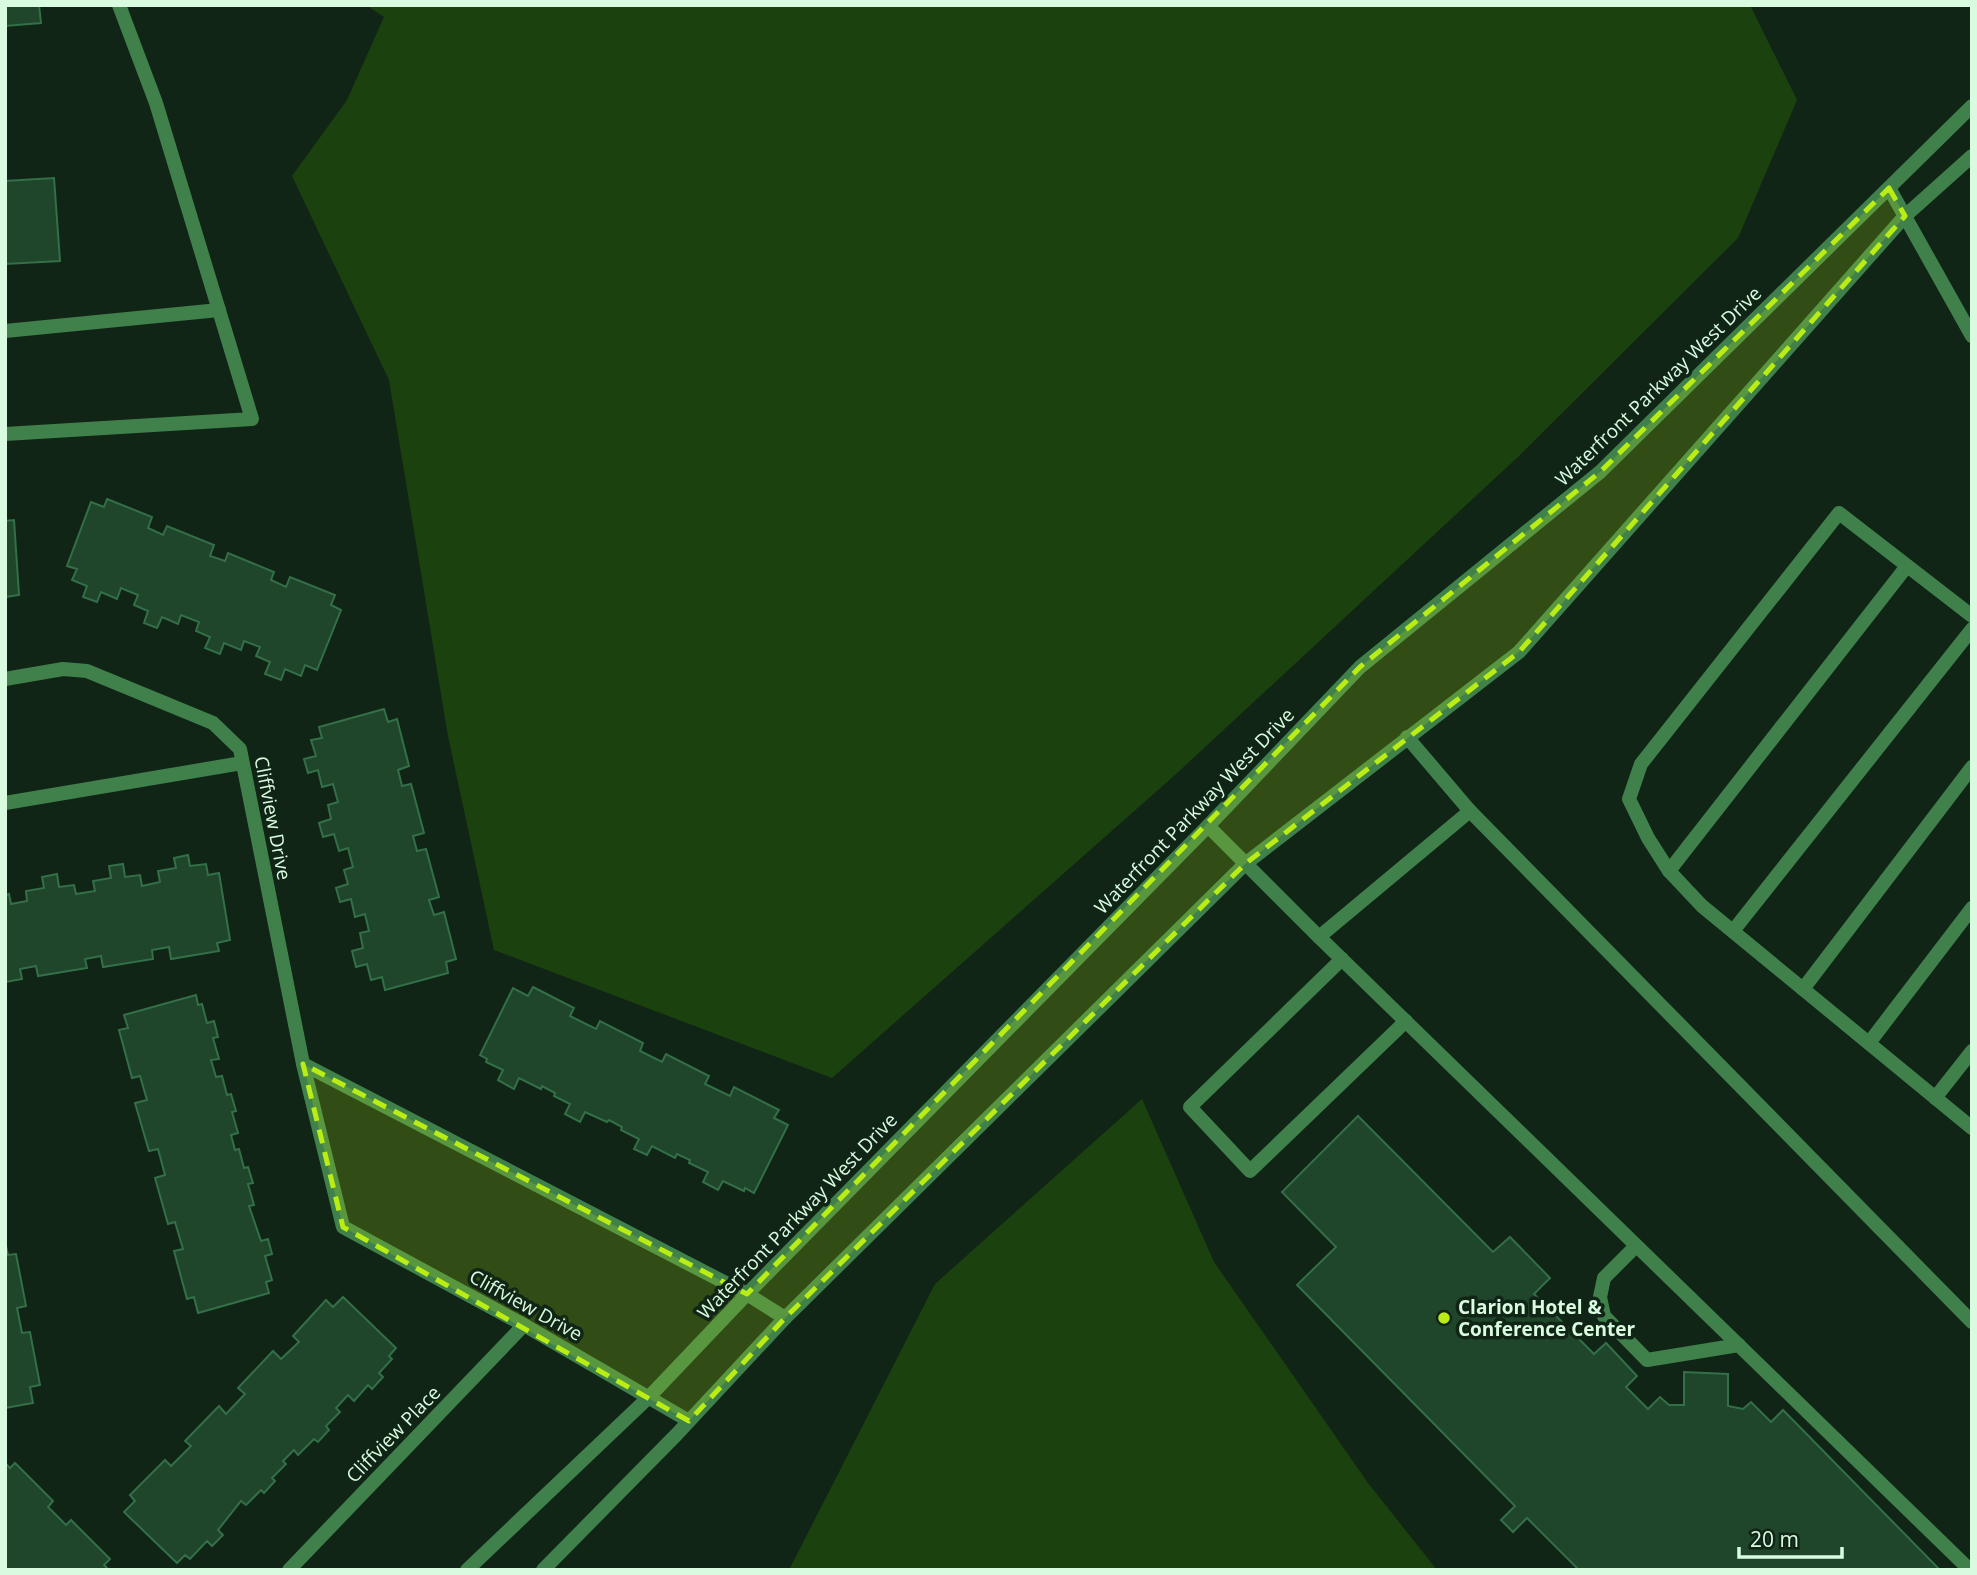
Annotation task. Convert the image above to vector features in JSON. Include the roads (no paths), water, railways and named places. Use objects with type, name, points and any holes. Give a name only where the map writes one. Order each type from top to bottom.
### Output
[{"type":"street","points":[[5,434],[252,419],[156,103],[119,5]]},
{"type":"street","name":"Waterfront Parkway West Drive","points":[[467,1570],[649,1397],[1360,667],[1600,472],[1972,106]]},
{"type":"street","points":[[543,1570],[689,1421],[785,1318],[1245,864],[1519,652],[1905,216],[1972,156]]},
{"type":"street","points":[[1889,188],[1972,336]]},
{"type":"street","points":[[5,331],[219,310]]},
{"type":"street","points":[[1972,615],[1839,513],[1641,764],[1629,799],[1648,838],[1669,871],[1702,906],[1972,1128]]},
{"type":"street","points":[[1669,871],[1907,566]]},
{"type":"street","points":[[1733,931],[1972,629]]},
{"type":"street","name":"Cliffview Drive","points":[[5,680],[63,669],[87,671],[213,723],[240,749],[303,1064],[343,1227],[524,1325],[689,1421]]},
{"type":"street","points":[[1406,737],[1470,811],[1972,1322]]},
{"type":"street","points":[[5,803],[242,763]]},
{"type":"street","points":[[1803,989],[1972,767]]},
{"type":"street","points":[[1319,937],[1470,811]]},
{"type":"street","points":[[1208,826],[1970,1570]]},
{"type":"street","points":[[1869,1043],[1972,908]]},
{"type":"street","points":[[1342,959],[1190,1107],[1250,1171],[1406,1021]]},
{"type":"street","points":[[1935,1098],[1972,1051]]},
{"type":"street","points":[[303,1064],[747,1294],[785,1318]]},
{"type":"street","points":[[1636,1246],[1604,1278],[1600,1297],[1604,1316],[1647,1360],[1739,1345]]},
{"type":"street","name":"Cliffview Place","points":[[289,1570],[524,1325]]},
{"type":"place","name":"Clarion Hotel & Conference Center","points":[[1444,1318]]}]
